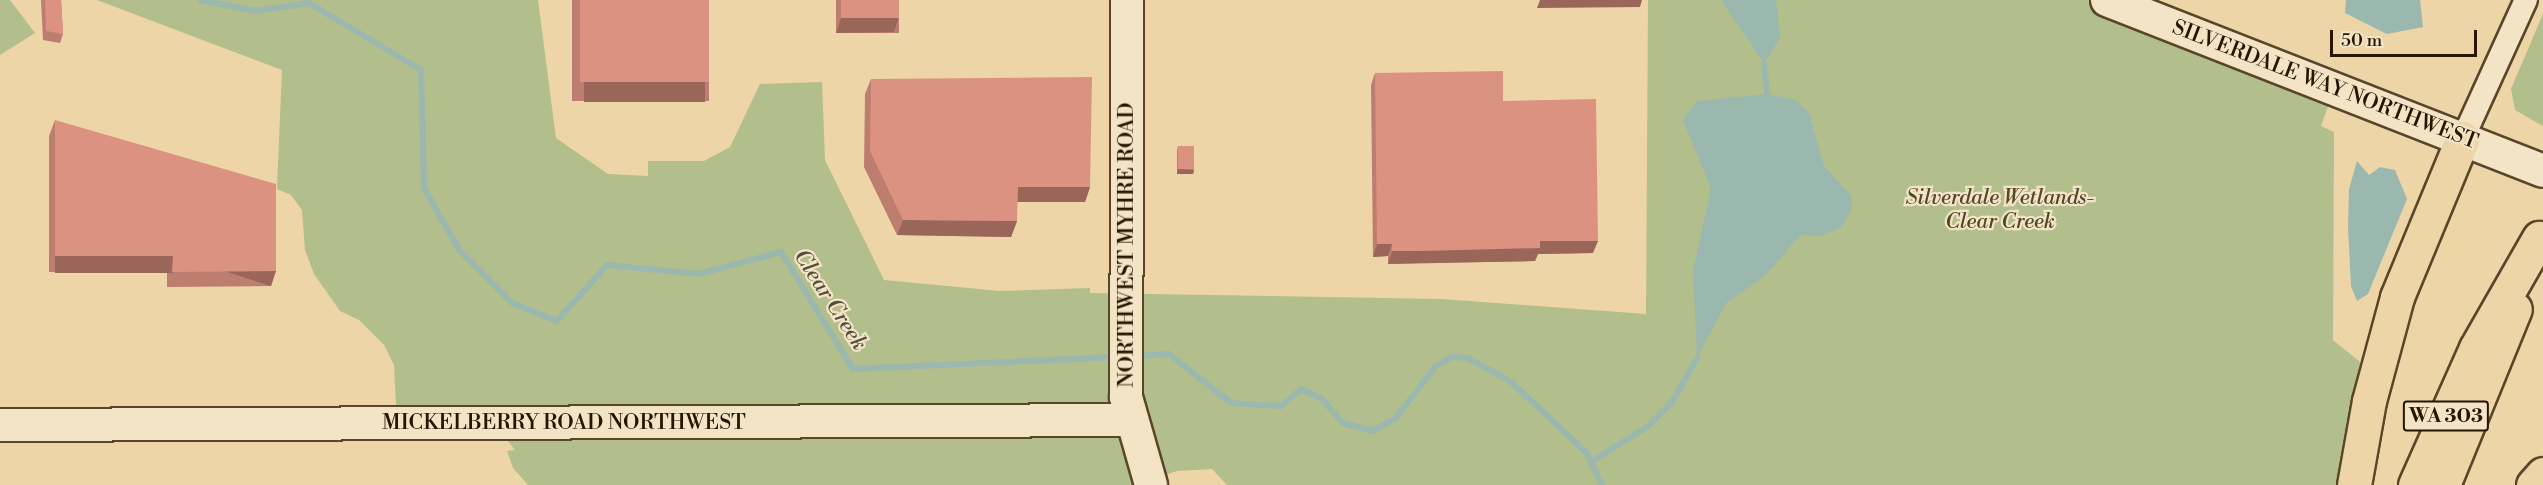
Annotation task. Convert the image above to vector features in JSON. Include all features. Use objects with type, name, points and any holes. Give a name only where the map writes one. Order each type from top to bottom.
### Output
[{"type":"highway","points":[[2354,485],[2371,392],[2397,297],[2463,138]]},
{"type":"highway","name":"WA 303","points":[[2415,485],[2476,348],[2541,233]]},
{"type":"highway","name":"WA 303","points":[[2443,485],[2497,361],[2541,233]]},
{"type":"highway","points":[[2533,485],[2543,474]]},
{"type":"street","name":"NORTHWEST MYHRE ROAD","points":[[1127,0],[1125,372],[1128,420],[1151,485]]},
{"type":"street","name":"SILVERDALE WAY NORTHWEST","points":[[2107,0],[2543,171]]},
{"type":"street","points":[[2463,138],[2526,0]]},
{"type":"street","name":"MICKELBERRY ROAD NORTHWEST","points":[[0,425],[1128,420]]},
{"type":"green space","points":[[0,0],[10,0],[35,33],[0,55]]},
{"type":"green space","name":"Silverdale Wetlands- Clear Creek","points":[[97,0],[538,0],[556,138],[608,174],[648,176],[648,161],[704,161],[730,147],[760,84],[822,82],[825,160],[884,280],[1000,291],[1090,288],[1090,293],[1441,299],[1646,314],[1648,0],[2107,0],[2334,90],[2321,126],[2334,132],[2333,340],[2360,362],[2346,485],[1227,485],[1212,469],[1177,471],[1150,480],[1151,485],[528,485],[513,468],[507,451],[515,450],[493,422],[397,423],[394,365],[384,345],[359,320],[340,311],[314,274],[305,250],[302,210],[291,195],[277,189],[282,70]]},
{"type":"green space","points":[[2543,14],[2543,126],[2515,110],[2511,89]]},
{"type":"water","points":[[1721,0],[1776,0],[1780,38],[1764,63]]},
{"type":"water","points":[[2346,0],[2420,0],[2423,27],[2387,34],[2345,13]]},
{"type":"water","points":[[1767,94],[1796,100],[1809,113],[1824,166],[1851,195],[1852,207],[1842,227],[1821,236],[1800,235],[1766,275],[1726,303],[1697,358],[1693,270],[1711,189],[1683,120],[1697,101]]},
{"type":"water","points":[[2357,161],[2369,175],[2380,167],[2395,170],[2407,199],[2368,294],[2357,301],[2351,286],[2348,227],[2349,189]]},
{"type":"building","points":[[45,0],[61,0],[63,34],[46,31]]},
{"type":"building","points":[[580,0],[709,0],[709,82],[580,82]]},
{"type":"building","points":[[841,0],[899,0],[899,18],[841,18]]},
{"type":"building","points":[[1503,71],[1503,101],[1596,99],[1598,241],[1540,241],[1540,248],[1422,251],[1392,251],[1392,244],[1377,244],[1375,73]]},
{"type":"building","points":[[1092,77],[1090,187],[1018,187],[1017,221],[903,220],[870,151],[871,79]]},
{"type":"building","points":[[55,120],[276,184],[276,271],[172,272],[173,256],[55,256]]},
{"type":"building","points":[[1178,146],[1194,146],[1194,169],[1178,169]]},
{"type":"waterway","name":"Clear Creek","points":[[201,0],[255,11],[309,3],[421,70],[424,188],[460,251],[512,303],[557,321],[607,265],[699,274],[781,252],[853,369],[1117,357]]},
{"type":"waterway","points":[[1764,63],[1767,94]]},
{"type":"waterway","name":"Clear Creek","points":[[1136,356],[1169,354],[1231,403],[1281,406],[1301,389],[1322,399],[1343,423],[1372,431],[1395,419],[1436,366],[1452,357],[1468,358],[1510,381],[1586,452],[1602,485]]},
{"type":"waterway","points":[[1591,462],[1647,427],[1672,402],[1697,358]]}]
